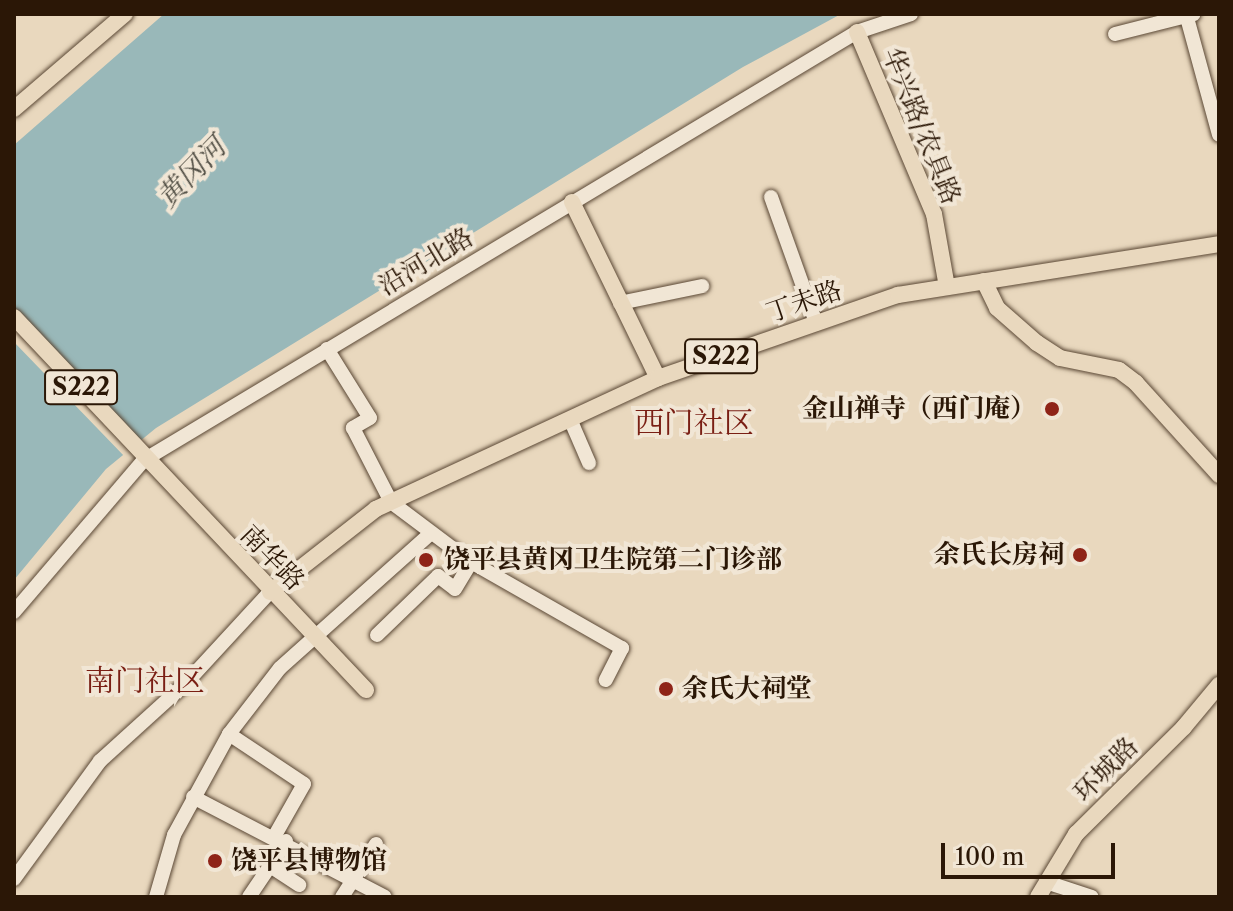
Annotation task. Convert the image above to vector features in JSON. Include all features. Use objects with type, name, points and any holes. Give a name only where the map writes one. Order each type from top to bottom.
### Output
[{"type":"main road","points":[[14,109],[125,14]]},
{"type":"main road","name":"华兴路/农具路","points":[[857,32],[934,214],[947,287]]},
{"type":"main road","points":[[572,202],[658,378]]},
{"type":"main road","name":"丁未路","points":[[270,592],[391,502],[658,378],[898,295],[1219,244]]},
{"type":"main road","points":[[984,281],[997,308],[1037,343],[1060,358],[1119,370],[1136,383],[1219,475]]},
{"type":"main road","name":"S222","points":[[14,317],[139,448],[144,460]]},
{"type":"main road","name":"S222","points":[[14,333],[133,455],[144,460]]},
{"type":"main road","name":"南华路","points":[[144,460],[366,690]]},
{"type":"main road","name":"环城路","points":[[1038,897],[1076,834],[1184,727],[1219,685]]},
{"type":"street","name":"沿河北路","points":[[14,612],[144,460],[857,32],[911,14]]},
{"type":"street","points":[[1115,34],[1189,15],[1219,135]]},
{"type":"street","points":[[771,197],[816,323]]},
{"type":"street","points":[[620,303],[702,286]]},
{"type":"street","points":[[327,349],[370,418],[353,428],[391,502],[429,535],[471,562],[622,648],[606,680]]},
{"type":"street","points":[[570,419],[589,463]]},
{"type":"street","points":[[156,897],[174,835],[229,734],[280,668],[429,535]]},
{"type":"street","points":[[377,635],[438,576],[455,589],[471,562]]},
{"type":"street","points":[[14,879],[100,761],[186,683],[270,592]]},
{"type":"street","points":[[229,734],[304,784],[270,866],[249,897]]},
{"type":"street","points":[[193,797],[253,832],[280,839],[385,897]]},
{"type":"street","points":[[342,897],[376,844]]},
{"type":"street","points":[[270,866],[299,885]]},
{"type":"street","points":[[1046,882],[1092,897]]},
{"type":"water","name":"黄冈河","points":[[164,14],[841,14],[743,67],[156,428],[106,469],[14,580],[14,145]]},
{"type":"pier","points":[[14,308],[144,443],[126,458],[14,342]]},
{"type":"place","name":"金山禅寺（西门庵）","points":[[1052,409]]},
{"type":"place","name":"余氏长房祠","points":[[1080,555]]},
{"type":"place","name":"饶平县黄冈卫生院第二门诊部","points":[[426,560]]},
{"type":"place","name":"余氏大祠堂","points":[[666,689]]},
{"type":"place","name":"饶平县博物馆","points":[[215,861]]},
{"type":"district","name":"西门社区","points":[[694,423]]},
{"type":"district","name":"南门社区","points":[[145,681]]}]
